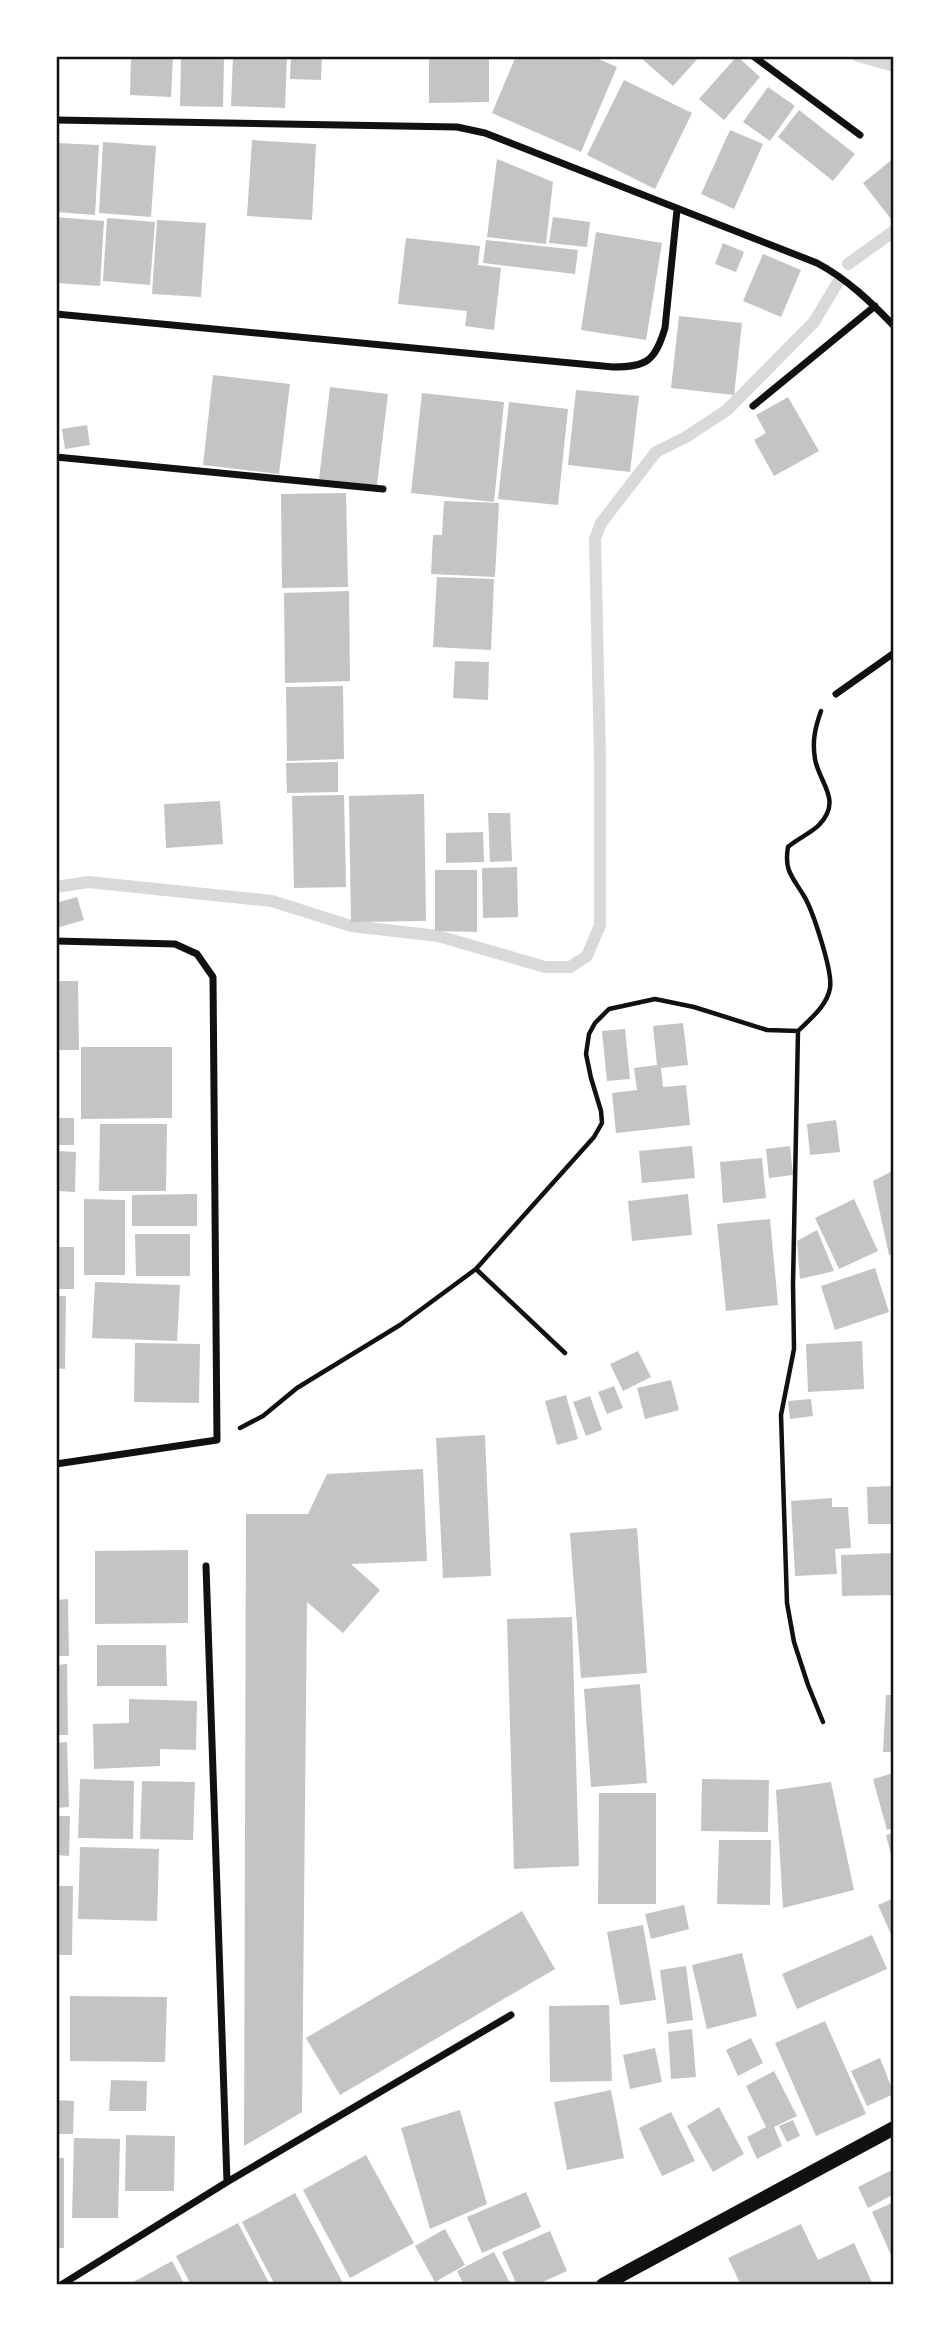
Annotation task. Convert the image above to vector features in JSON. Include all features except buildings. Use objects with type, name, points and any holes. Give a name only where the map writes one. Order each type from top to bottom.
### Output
[{"type":"main road","points":[[603,2285],[894,2128]]},
{"type":"street","points":[[753,56],[860,135]]},
{"type":"street","points":[[56,120],[457,127],[485,133],[817,263],[837,274],[894,326]]},
{"type":"street","points":[[56,313],[599,366],[634,367],[649,362],[659,347],[665,328],[677,210]]},
{"type":"street","points":[[753,406],[874,306]]},
{"type":"street","points":[[56,457],[383,489]]},
{"type":"street","points":[[836,694],[894,653]]},
{"type":"street","points":[[56,941],[175,944],[197,954],[213,976],[217,1440],[56,1464]]},
{"type":"street","points":[[206,1566],[227,2182]]},
{"type":"street","points":[[61,2285],[227,2182],[511,2015]]},
{"type":"path","points":[[823,1722],[794,1642],[787,1603],[781,1415],[794,1349],[798,1031],[821,1008],[830,988],[822,939],[806,898],[788,872],[785,862],[788,847],[819,825],[830,807],[828,789],[816,763],[813,737],[820,712],[836,694]]},
{"type":"path","points":[[217,1440],[263,1416],[297,1388],[400,1325],[476,1269],[594,1138],[602,1123],[586,1054],[589,1034],[595,1023],[609,1009],[655,999],[694,1007],[739,1024],[767,1030],[798,1031]]},
{"type":"path","points":[[476,1269],[565,1353]]},
{"type":"waterway","points":[[858,56],[894,66]]},
{"type":"waterway","points":[[848,264],[894,231]]},
{"type":"waterway","points":[[56,887],[88,882],[272,901],[351,926],[438,936],[545,967],[570,967],[587,956],[600,925],[600,758],[595,539],[601,523],[656,452],[686,437],[727,410],[814,322],[838,282]]}]
